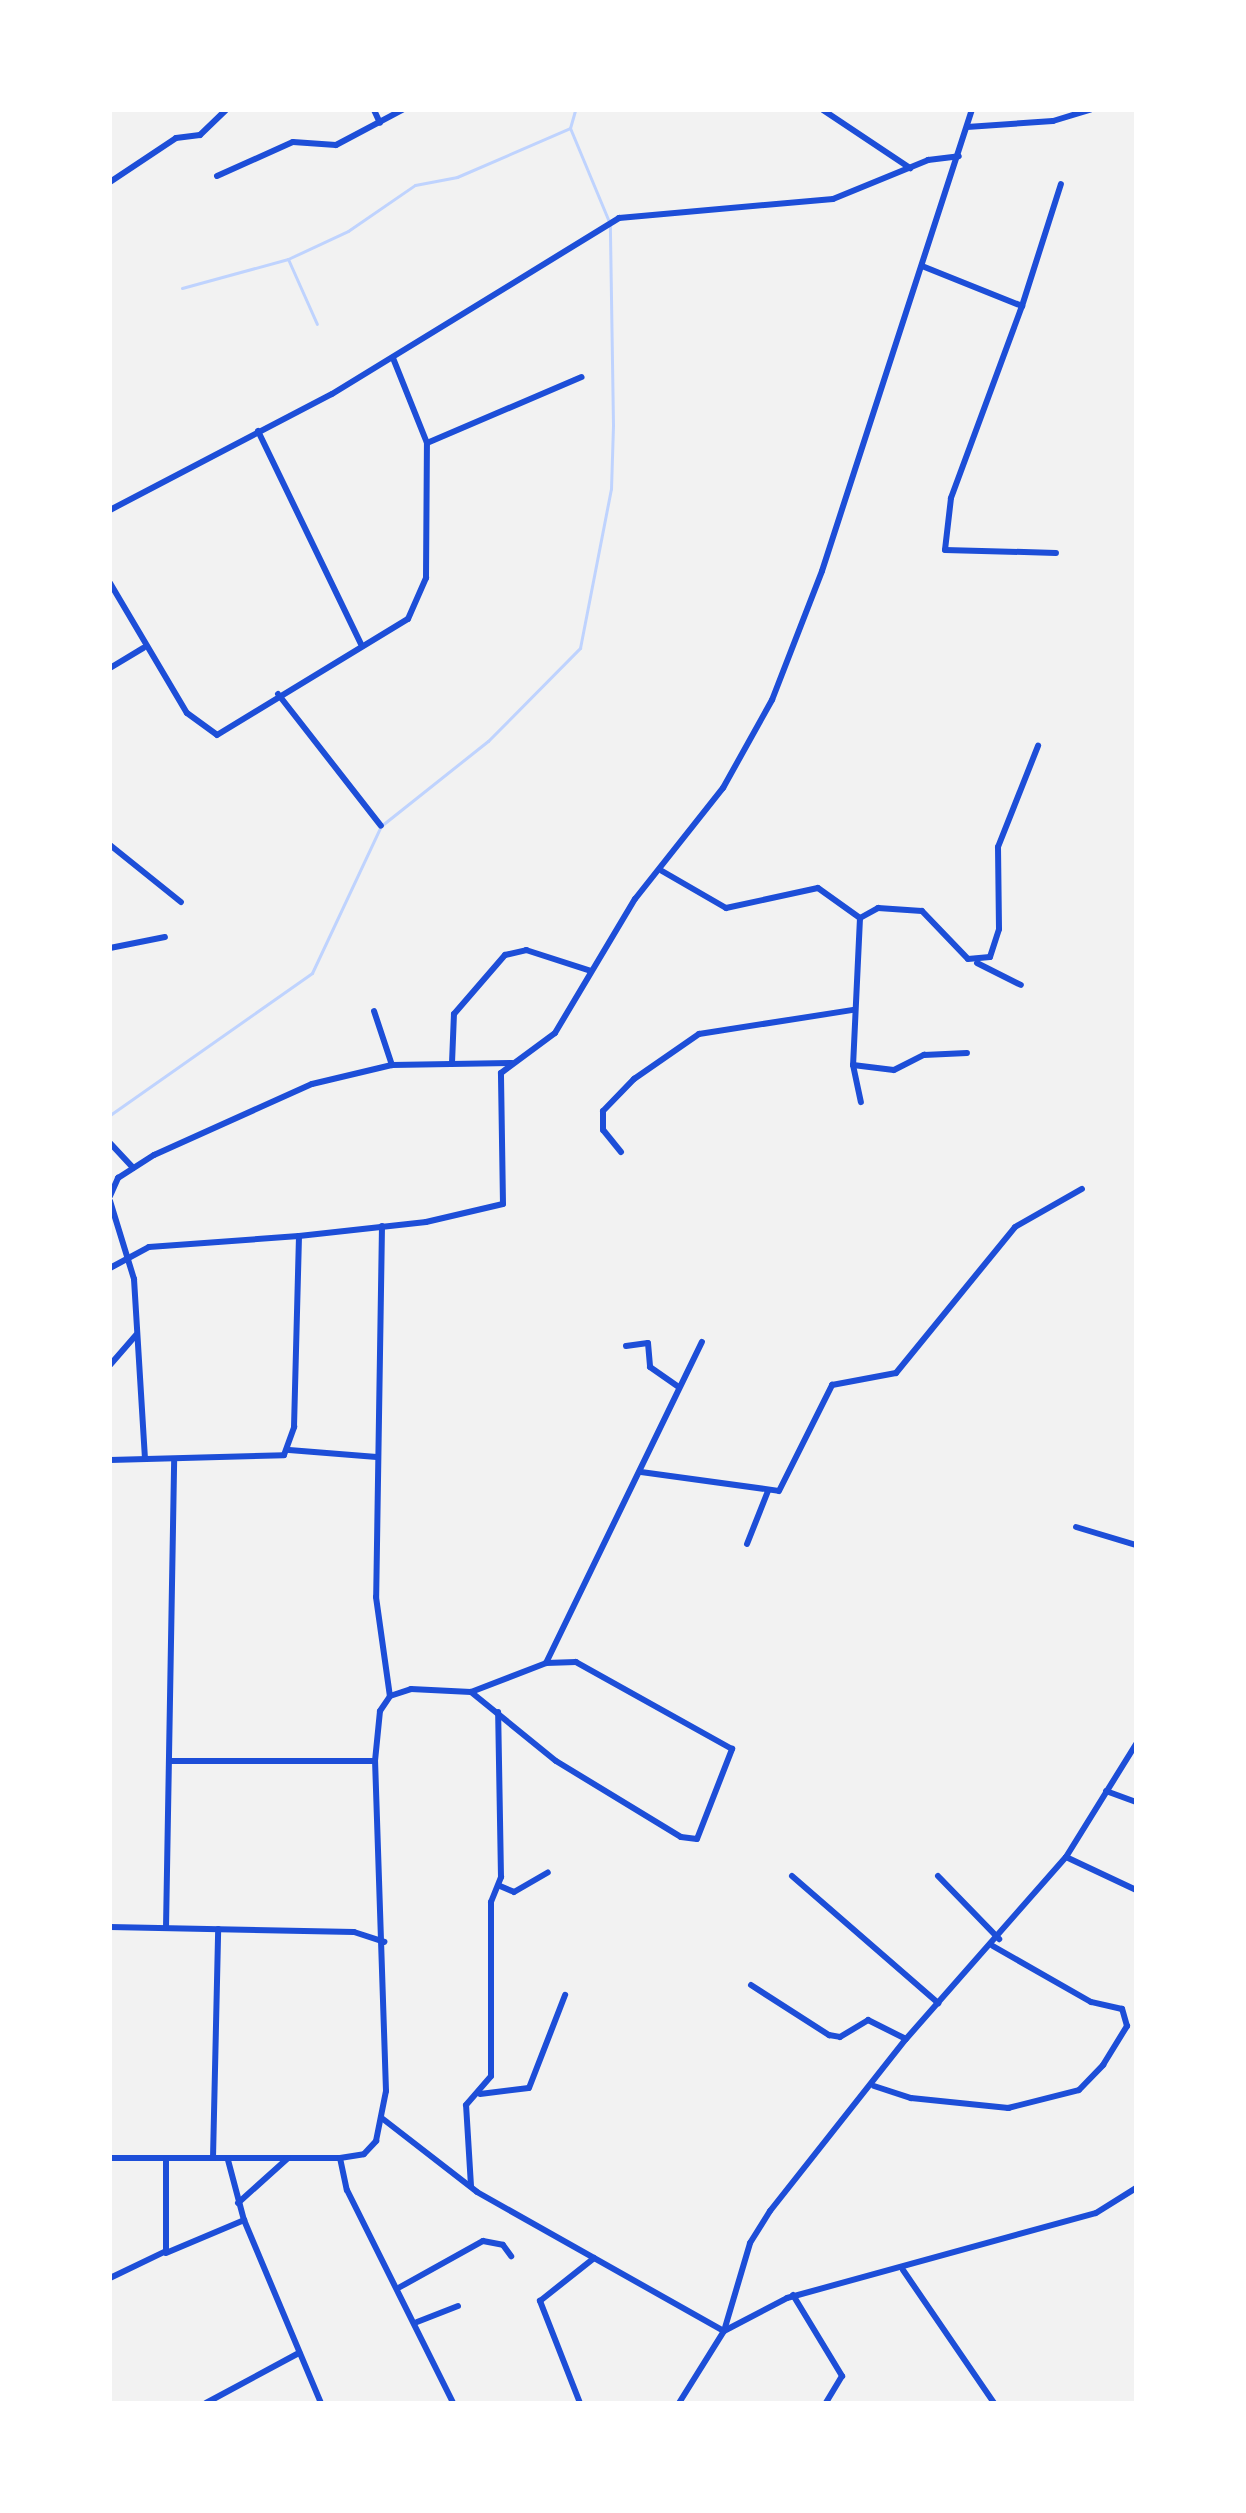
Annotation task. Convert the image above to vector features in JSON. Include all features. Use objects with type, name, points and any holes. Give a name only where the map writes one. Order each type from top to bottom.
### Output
[{"type":"street","points":[[110,182],[176,138],[200,135],[226,110]]},
{"type":"street","points":[[374,110],[380,123]]},
{"type":"street","points":[[217,176],[293,142],[328,147],[402,110]]},
{"type":"street","points":[[823,110],[910,168]]},
{"type":"street","points":[[110,1268],[128,1262],[149,1247],[299,1236],[382,1226],[503,1204],[498,1084],[512,1063],[555,1033],[591,971],[723,788],[772,700],[922,266],[972,110]]},
{"type":"street","points":[[967,127],[1053,121],[1090,110]]},
{"type":"street","points":[[110,510],[393,358],[619,218],[819,202],[910,168],[959,156]]},
{"type":"street","points":[[1056,553],[945,550],[951,498],[1022,306],[1061,184]]},
{"type":"street","points":[[922,266],[1022,306]]},
{"type":"street","points":[[110,583],[143,648],[205,732],[225,732],[278,694],[419,605],[427,566],[427,443],[393,358]]},
{"type":"street","points":[[427,443],[582,377]]},
{"type":"street","points":[[258,431],[361,644]]},
{"type":"street","points":[[110,668],[143,648]]},
{"type":"street","points":[[278,694],[381,826]]},
{"type":"street","points":[[977,963],[997,949],[998,847],[1038,746]]},
{"type":"street","points":[[110,845],[181,902]]},
{"type":"street","points":[[662,871],[726,908],[818,888],[860,918],[863,943],[853,1010],[853,1065],[861,1102]]},
{"type":"street","points":[[860,918],[878,908],[922,911],[977,963],[1021,985]]},
{"type":"street","points":[[110,948],[165,937]]},
{"type":"street","points":[[452,1063],[454,1014],[505,955],[526,950],[591,971]]},
{"type":"street","points":[[621,1152],[603,1130],[603,1111],[634,1079],[699,1034],[853,1010]]},
{"type":"street","points":[[374,1011],[392,1065]]},
{"type":"street","points":[[853,1065],[894,1070],[924,1055],[967,1053]]},
{"type":"street","points":[[145,1459],[128,1262],[110,1198],[133,1168],[271,1099],[392,1065],[512,1063]]},
{"type":"street","points":[[110,1143],[133,1168]]},
{"type":"street","points":[[641,1472],[768,1491],[787,1485],[832,1385],[896,1373],[1015,1227],[1082,1189]]},
{"type":"street","points":[[382,1226],[376,1597],[390,1696]]},
{"type":"street","points":[[289,1450],[299,1236]]},
{"type":"street","points":[[110,1365],[136,1335]]},
{"type":"street","points":[[546,1663],[702,1342]]},
{"type":"street","points":[[626,1346],[648,1343],[650,1367],[679,1387]]},
{"type":"street","points":[[110,1460],[277,1458],[289,1450],[377,1457]]},
{"type":"street","points":[[166,1928],[174,1461]]},
{"type":"street","points":[[747,1544],[768,1491]]},
{"type":"street","points":[[1076,1527],[1136,1545]]},
{"type":"street","points":[[110,2158],[228,2160],[340,2158],[364,2154],[383,2119],[384,1942],[375,1761],[380,1711],[390,1696],[411,1689],[471,1692],[546,1663],[576,1662],[732,1749],[697,1839],[681,1837],[556,1761],[471,1692]]},
{"type":"street","points":[[471,2186],[466,2109],[491,2082],[491,1902],[500,1886],[498,1712]]},
{"type":"street","points":[[679,2403],[724,2331],[750,2243],[874,2086],[906,2039],[993,1946],[1066,1857],[1136,1744]]},
{"type":"street","points":[[169,1761],[375,1761]]},
{"type":"street","points":[[1106,1791],[1136,1802]]},
{"type":"street","points":[[1066,1857],[1136,1890]]},
{"type":"street","points":[[500,1886],[514,1892],[548,1872]]},
{"type":"street","points":[[792,1876],[938,2003]]},
{"type":"street","points":[[938,1876],[999,1939]]},
{"type":"street","points":[[110,1927],[354,1932],[384,1942]]},
{"type":"street","points":[[213,2158],[218,1929]]},
{"type":"street","points":[[874,2086],[911,2098],[1008,2108],[1079,2090],[1103,2065],[1127,2026],[1122,2009],[1072,1993],[993,1946]]},
{"type":"street","points":[[751,1985],[829,2035],[840,2037],[868,2020],[906,2039]]},
{"type":"street","points":[[480,2094],[529,2088],[565,1995]]},
{"type":"street","points":[[383,2119],[471,2186],[724,2331]]},
{"type":"street","points":[[238,2203],[288,2158]]},
{"type":"street","points":[[340,2158],[347,2190],[400,2287],[453,2403]]},
{"type":"street","points":[[163,2255],[170,2213],[166,2159]]},
{"type":"street","points":[[228,2160],[244,2220],[321,2403]]},
{"type":"street","points":[[724,2331],[793,2295],[903,2270],[1104,2211],[1136,2188]]},
{"type":"street","points":[[110,2278],[244,2220]]},
{"type":"street","points":[[400,2287],[483,2241],[503,2245],[511,2256]]},
{"type":"street","points":[[580,2403],[540,2301],[594,2258]]},
{"type":"street","points":[[903,2270],[994,2403]]},
{"type":"street","points":[[793,2295],[842,2376],[826,2403]]},
{"type":"street","points":[[417,2322],[458,2306]]},
{"type":"street","points":[[206,2403],[299,2353]]},
{"type":"waterway","points":[[110,1115],[312,973],[381,826],[488,741],[580,648],[611,489],[613,425],[610,224],[570,128],[575,110]]},
{"type":"waterway","points":[[182,288],[288,259],[348,231],[415,185],[457,177],[570,128]]},
{"type":"waterway","points":[[288,259],[317,324]]}]
